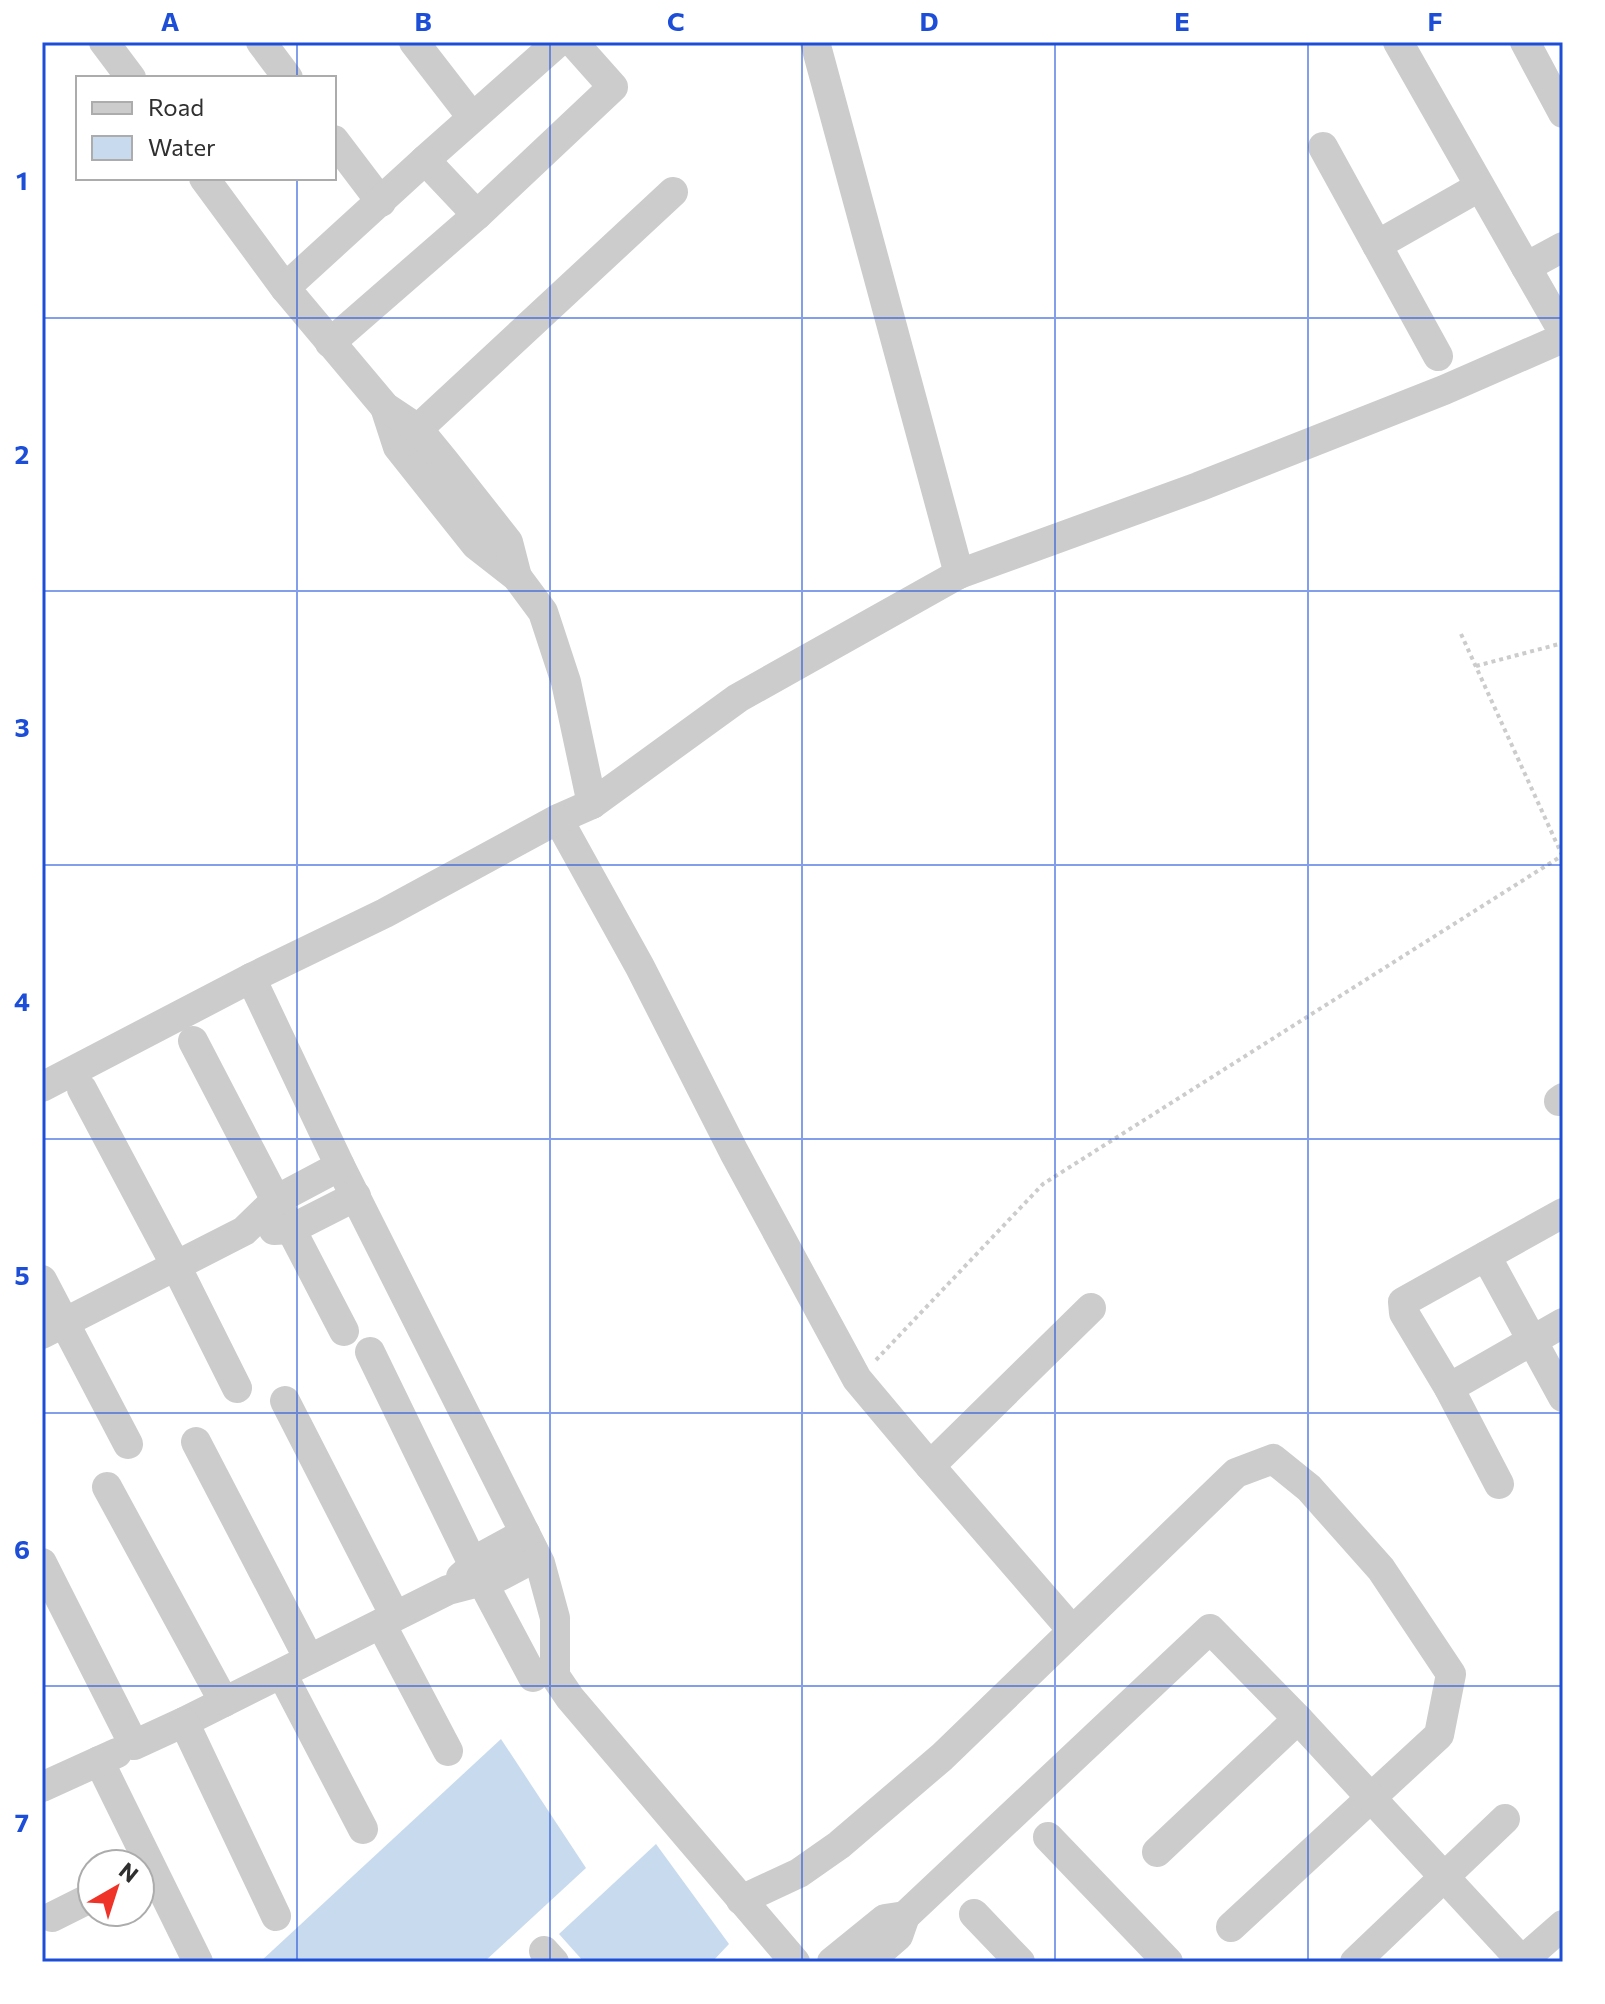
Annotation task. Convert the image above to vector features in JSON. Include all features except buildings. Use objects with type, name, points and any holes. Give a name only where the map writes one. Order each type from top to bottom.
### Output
[{"type":"street","points":[[104,42],[130,76]]},
{"type":"street","points":[[261,42],[286,76]]},
{"type":"street","points":[[414,42],[472,117]]},
{"type":"street","points":[[285,288],[558,42]]},
{"type":"street","points":[[330,343],[477,215],[613,87],[573,42]]},
{"type":"street","points":[[815,42],[959,574]]},
{"type":"street","points":[[42,1087],[592,804],[738,698],[959,574],[1198,487],[1429,396],[1560,330],[1398,42]]},
{"type":"street","points":[[1525,42],[1563,113]]},
{"type":"street","points":[[336,143],[381,202]]},
{"type":"street","points":[[1323,147],[1438,356]]},
{"type":"street","points":[[425,160],[477,215]]},
{"type":"street","points":[[205,180],[285,288],[408,438],[508,542],[517,577],[543,612],[566,682],[592,804]]},
{"type":"street","points":[[1377,245],[1479,187]]},
{"type":"street","points":[[408,438],[673,192]]},
{"type":"street","points":[[1526,267],[1563,247]]},
{"type":"street","points":[[558,819],[640,967],[734,1152],[857,1379],[1072,1630]]},
{"type":"street","points":[[251,978],[340,1166],[531,1545],[555,1618],[555,1676],[570,1698],[795,1962]]},
{"type":"street","points":[[193,1041],[344,1331]]},
{"type":"street","points":[[82,1089],[237,1388]]},
{"type":"street","points":[[53,1328],[244,1231],[276,1200],[340,1166]]},
{"type":"street","points":[[244,1231],[291,1229],[356,1196]]},
{"type":"street","points":[[1499,1484],[1449,1388],[1404,1313],[1403,1302],[1563,1213]]},
{"type":"street","points":[[1486,1256],[1563,1397]]},
{"type":"street","points":[[42,1280],[53,1328],[128,1444]]},
{"type":"street","points":[[930,1466],[1091,1308]]},
{"type":"street","points":[[1449,1388],[1563,1323]]},
{"type":"street","points":[[370,1352],[478,1574],[533,1677]]},
{"type":"street","points":[[285,1401],[448,1751]]},
{"type":"street","points":[[196,1442],[309,1659]]},
{"type":"street","points":[[741,1900],[799,1873],[839,1845],[984,1719],[1236,1473],[1273,1459],[1309,1488],[1381,1569],[1451,1674],[1439,1735],[1231,1927]]},
{"type":"street","points":[[107,1487],[224,1702]]},
{"type":"street","points":[[43,1784],[184,1722],[448,1590],[478,1574],[487,1554],[531,1545]]},
{"type":"street","points":[[42,1563],[134,1745]]},
{"type":"street","points":[[868,1962],[898,1936],[905,1916],[1210,1629],[1298,1719],[1522,1962],[1563,1925]]},
{"type":"street","points":[[282,1674],[363,1829]]},
{"type":"street","points":[[1157,1852],[1298,1719]]},
{"type":"street","points":[[184,1722],[276,1916]]},
{"type":"street","points":[[99,1761],[136,1848]]},
{"type":"street","points":[[1355,1962],[1505,1819]]},
{"type":"street","points":[[1048,1837],[1168,1962]]},
{"type":"street","points":[[156,1892],[189,1959]]},
{"type":"street","points":[[52,1917],[76,1905]]},
{"type":"street","points":[[974,1914],[1020,1962]]},
{"type":"street","points":[[832,1962],[885,1919],[905,1916]]},
{"type":"path","points":[[857,1379],[1043,1184],[1563,855],[1461,634]]},
{"type":"path","points":[[1476,666],[1563,643]]},
{"type":"water","points":[[501,1739],[586,1868],[484,1962],[260,1962]]},
{"type":"water","points":[[656,1844],[729,1944],[712,1962],[584,1962],[559,1934]]}]
